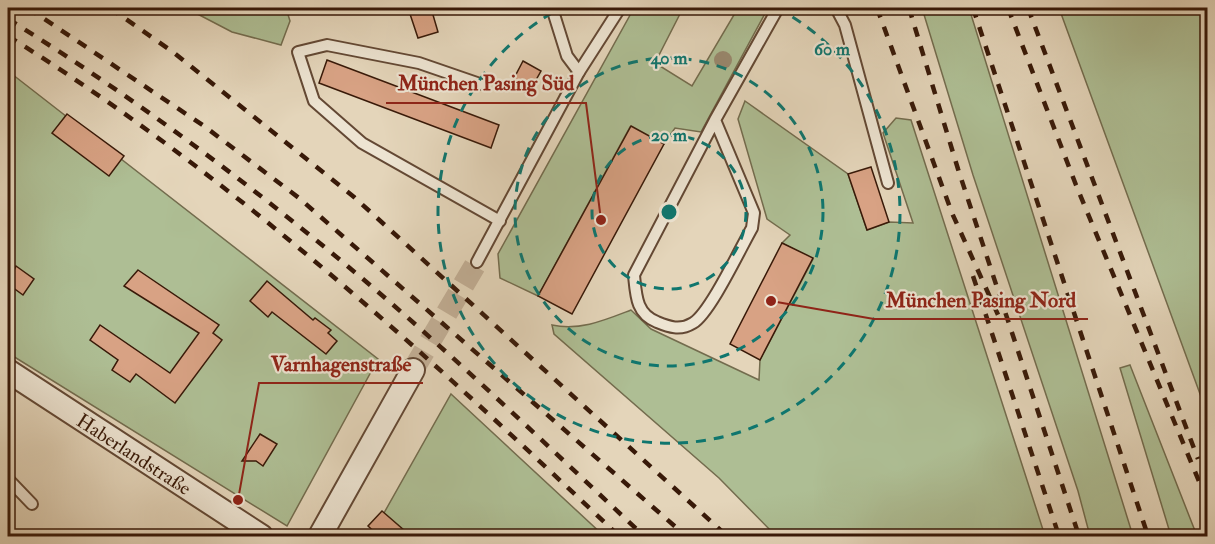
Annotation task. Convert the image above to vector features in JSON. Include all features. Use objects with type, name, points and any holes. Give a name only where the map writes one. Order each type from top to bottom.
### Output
[{"type":"street","points":[[320,537],[413,370]]},
{"type":"street","name":"Haberlandstraße","points":[[8,372],[261,537]]},
{"type":"lane","points":[[552,8],[567,56],[579,72]]},
{"type":"lane","points":[[477,262],[579,72],[620,8]]},
{"type":"lane","points":[[715,120],[754,213],[752,228],[704,312],[692,324],[674,328],[651,320],[636,304],[634,275],[715,120],[778,8]]},
{"type":"lane","points":[[836,8],[845,25],[888,183]]},
{"type":"lane","points":[[480,84],[419,63],[327,45],[298,52],[314,101],[362,143],[500,221]]},
{"type":"lane","points":[[8,479],[32,504]]},
{"type":"green space","points":[[186,8],[286,8],[290,21],[281,45],[232,32]]},
{"type":"green space","points":[[634,8],[683,8],[655,63],[692,86],[738,8],[768,8],[701,132],[675,128],[664,144],[630,127],[538,296],[500,278],[498,254]]},
{"type":"green space","points":[[922,8],[969,8],[1133,536],[1090,536],[1078,491],[973,175]]},
{"type":"green space","points":[[1059,8],[1207,8],[1207,413]]},
{"type":"green space","points":[[8,71],[378,359],[287,526],[8,353]]},
{"type":"green space","points":[[745,101],[848,174],[867,230],[889,222],[913,223],[883,133],[896,118],[911,120],[1045,536],[776,536],[719,478],[554,334],[552,325],[582,326],[631,310],[651,329],[759,380],[760,360],[813,259],[782,243],[790,235],[767,219],[738,119]]},
{"type":"green space","points":[[1130,365],[1197,536],[1171,536],[1120,368]]},
{"type":"green space","points":[[451,394],[604,536],[371,536]]},
{"type":"building","points":[[408,8],[431,8],[438,32],[418,38]]},
{"type":"building","points":[[327,60],[499,125],[491,148],[319,83]]},
{"type":"building","points":[[523,61],[541,71],[528,94],[511,84]]},
{"type":"building","points":[[67,114],[124,156],[109,176],[52,133]]},
{"type":"building","points":[[631,126],[664,144],[572,314],[538,296]]},
{"type":"building","points":[[871,167],[889,222],[867,230],[848,174]]},
{"type":"building","points":[[782,243],[813,258],[760,360],[730,344]]},
{"type":"building","points":[[16,266],[34,279],[23,295],[8,284]]},
{"type":"building","points":[[138,270],[219,325],[213,333],[222,340],[175,403],[136,374],[130,382],[112,370],[118,360],[90,340],[100,325],[170,373],[199,333],[124,286]]},
{"type":"building","points":[[267,281],[313,320],[315,318],[331,330],[328,333],[337,341],[326,354],[272,312],[268,317],[250,301]]},
{"type":"building","points":[[260,434],[277,444],[263,466],[256,461],[242,461]]},
{"type":"building","points":[[382,511],[412,537],[380,537],[368,526]]},
{"type":"tunnel","points":[[413,370],[477,262]]},
{"type":"railway","points":[[28,8],[204,126],[299,198],[686,536]]},
{"type":"railway","points":[[110,8],[173,52],[354,197],[727,536]]},
{"type":"railway","points":[[877,8],[952,213],[999,317]]},
{"type":"railway","points":[[909,8],[958,169],[1079,536]]},
{"type":"railway","points":[[973,8],[1148,536]]},
{"type":"railway","points":[[1008,8],[1076,185],[1208,503]]},
{"type":"railway","points":[[1028,8],[1198,459]]},
{"type":"railway","points":[[8,19],[151,114],[289,218],[445,351],[644,536]]},
{"type":"railway","points":[[8,36],[171,147],[326,270],[474,401],[619,536]]},
{"type":"railway","points":[[973,276],[1059,536]]},
{"type":"place","name":"München Pasing Süd","points":[[601,220]]},
{"type":"place","name":"München Pasing Nord","points":[[771,301]]},
{"type":"place","name":"Varnhagenstraße","points":[[238,500]]}]
